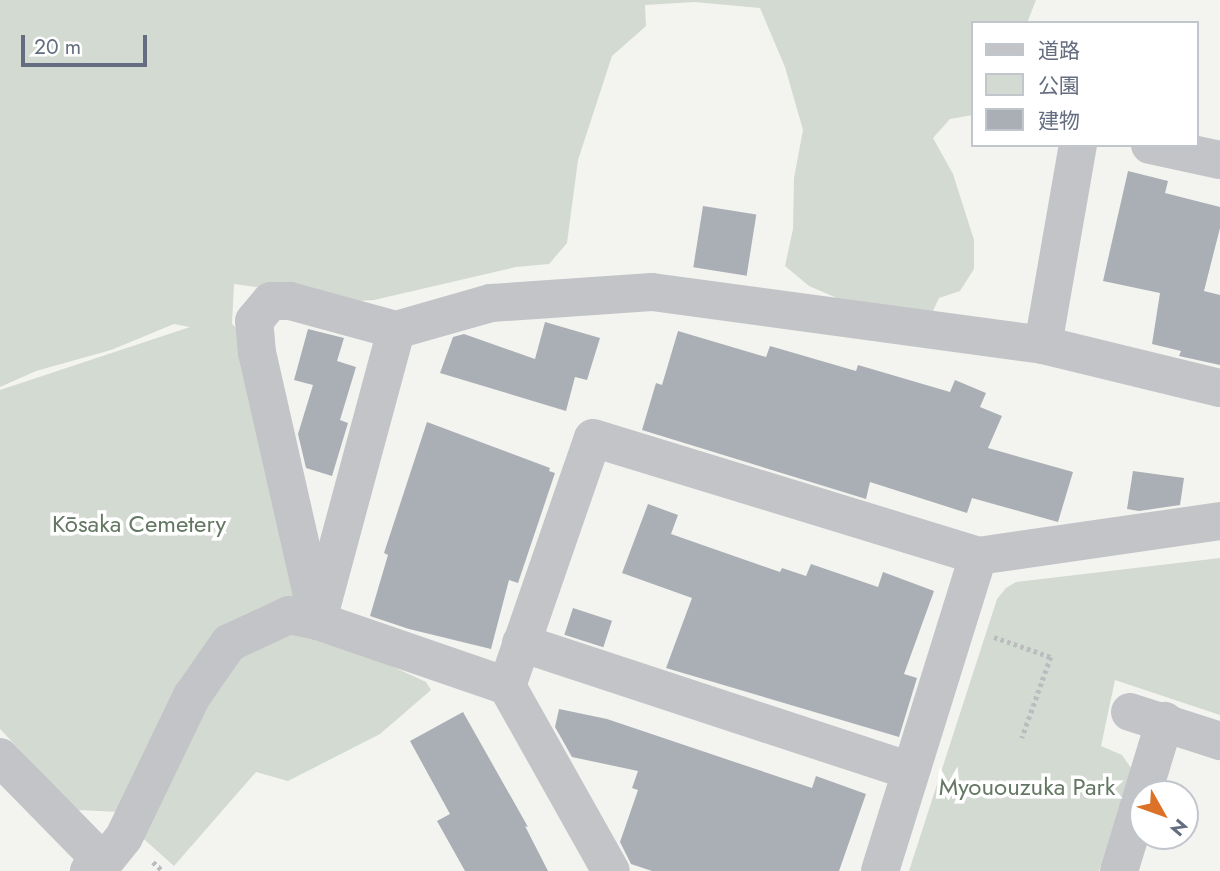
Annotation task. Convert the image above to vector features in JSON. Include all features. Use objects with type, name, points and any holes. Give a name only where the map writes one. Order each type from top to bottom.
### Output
[{"type":"street","points":[[1043,345],[1077,147]]},
{"type":"street","points":[[1159,147],[1220,160]]},
{"type":"street","points":[[318,621],[257,353],[254,321],[271,300],[290,301],[396,330],[491,303],[652,292],[1043,345],[1220,388]]},
{"type":"street","points":[[318,621],[396,330]]},
{"type":"street","points":[[506,686],[593,438],[978,556],[1220,521]]},
{"type":"street","points":[[880,871],[978,556]]},
{"type":"street","points":[[95,870],[124,837],[192,696],[229,643],[289,615],[318,621],[506,686],[611,871]]},
{"type":"street","points":[[521,643],[911,771]]},
{"type":"street","points":[[1119,871],[1147,717],[1220,741]]},
{"type":"street","points":[[0,757],[91,850],[95,870]]},
{"type":"path","points":[[1018,645],[1051,657],[1022,738]]},
{"type":"green space","name":"Kōsaka Cemetery","points":[[0,0],[1036,0],[1028,21],[972,21],[972,115],[950,119],[933,138],[953,174],[974,240],[974,269],[960,291],[939,298],[933,311],[844,301],[809,286],[785,266],[793,229],[794,178],[803,130],[785,67],[760,8],[694,2],[645,5],[646,26],[612,56],[578,160],[567,243],[549,264],[516,267],[374,300],[328,303],[291,292],[234,284],[232,324],[239,330],[298,599],[249,621],[120,812],[77,810],[0,729],[0,390],[190,327],[174,324],[111,350],[36,371],[0,387]]},
{"type":"green space","name":"Myououzuka Park","points":[[1220,558],[1220,715],[1115,680],[1101,746],[1122,755],[1131,768],[1099,871],[909,871],[997,599],[1006,588],[1016,582]]},
{"type":"green space","points":[[286,629],[339,642],[426,682],[431,690],[380,734],[288,781],[256,772],[174,866],[137,833],[232,650]]},
{"type":"building","points":[[1128,171],[1168,181],[1165,193],[1220,207],[1220,228],[1204,291],[1220,295],[1220,365],[1179,356],[1181,351],[1152,344],[1160,293],[1103,281]]},
{"type":"building","points":[[703,206],[756,214],[747,276],[693,267]]},
{"type":"building","points":[[545,322],[600,338],[587,380],[575,377],[566,411],[440,373],[453,337],[464,334],[535,359]]},
{"type":"building","points":[[308,329],[344,338],[337,361],[356,367],[340,420],[348,423],[332,476],[306,468],[298,434],[313,385],[294,380]]},
{"type":"building","points":[[678,331],[766,357],[770,346],[856,371],[858,365],[950,392],[955,380],[986,393],[980,407],[1002,416],[988,448],[1073,472],[1058,522],[972,498],[967,513],[870,482],[866,499],[642,430],[656,383],[662,385]]},
{"type":"building","points":[[427,422],[550,468],[549,471],[555,473],[518,583],[509,580],[491,649],[409,629],[370,616],[388,555],[384,553]]},
{"type":"building","points":[[1133,471],[1184,478],[1180,505],[1139,511],[1127,509]]},
{"type":"building","points":[[648,504],[678,515],[671,534],[780,572],[782,568],[806,576],[811,564],[878,587],[883,572],[934,591],[904,674],[917,678],[899,737],[666,668],[692,598],[622,573]]},
{"type":"building","points":[[573,608],[612,621],[603,647],[564,635]]},
{"type":"building","points":[[559,709],[607,719],[812,788],[816,776],[866,794],[839,871],[652,871],[631,864],[620,842],[638,790],[632,788],[638,771],[572,757],[555,727]]},
{"type":"building","points":[[463,712],[528,827],[525,826],[548,871],[465,871],[437,821],[450,814],[410,741]]}]
